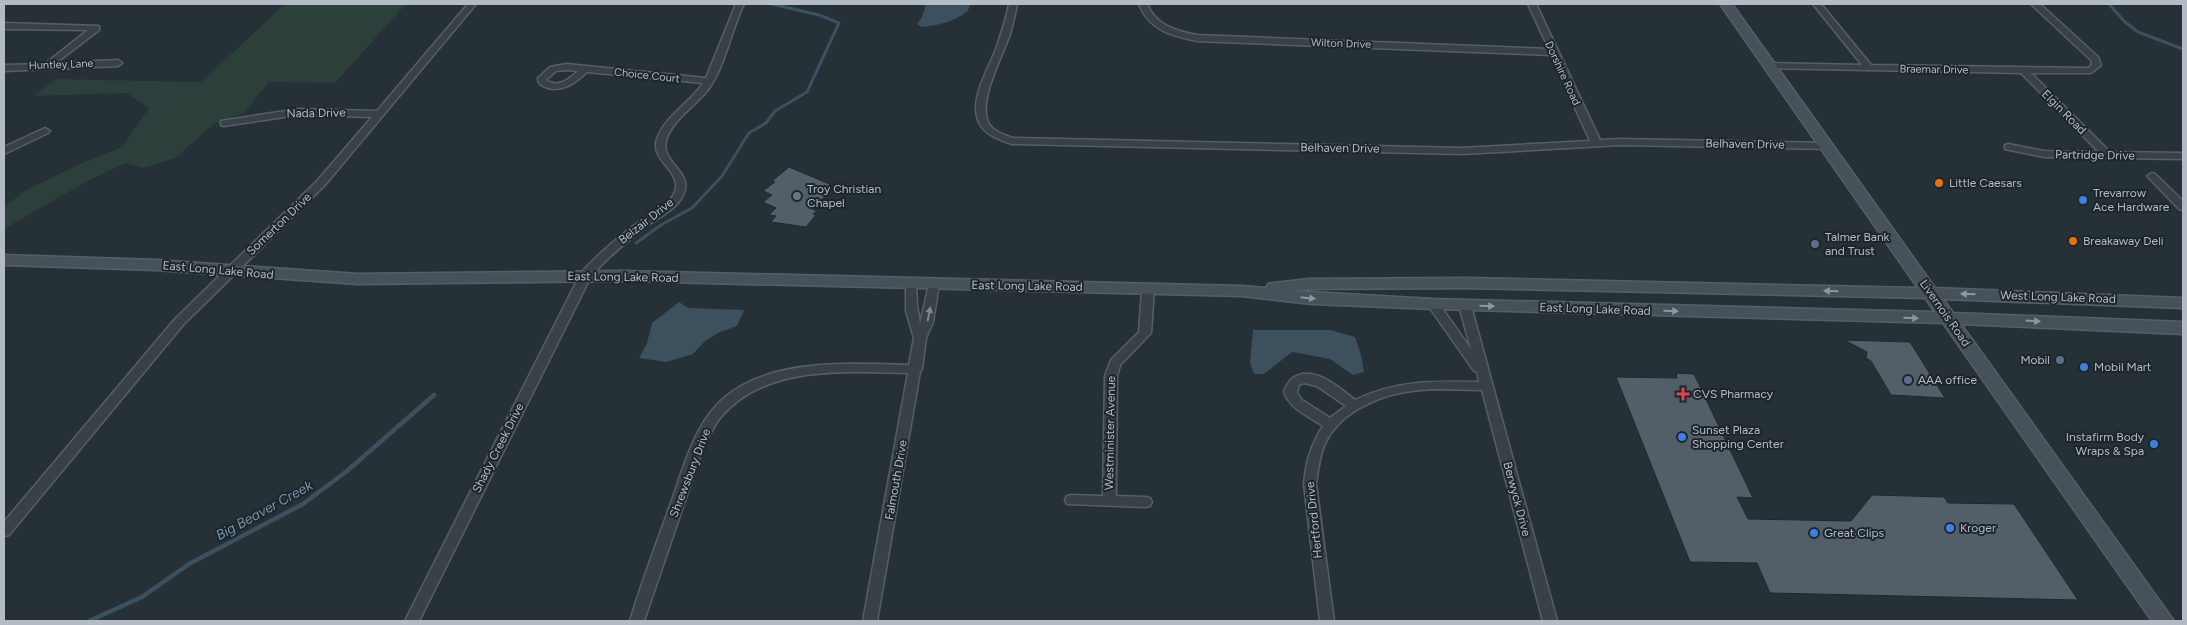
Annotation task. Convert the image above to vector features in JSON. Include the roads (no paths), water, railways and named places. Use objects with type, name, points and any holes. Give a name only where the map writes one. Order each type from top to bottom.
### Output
[{"type":"main road","name":"Livernois Road","points":[[1726,4],[2164,621]]},
{"type":"main road","name":"East Long Lake Road","points":[[4,260],[156,265],[358,279],[440,280],[585,276],[1242,291],[1312,299],[1465,306],[1535,306],[1950,318]]},
{"type":"main road","name":"East Long Lake Road","points":[[1242,291],[1309,284],[1475,283],[1932,293]]},
{"type":"main road","points":[[1382,302],[1376,296],[1380,290],[1463,289],[1473,287],[1475,283]]},
{"type":"main road","points":[[1535,306],[1531,297],[1532,293],[1538,291],[1749,295],[1773,290]]},
{"type":"main road","points":[[1860,292],[1871,299],[1875,305],[1872,317]]},
{"type":"main road","name":"West Long Lake Road","points":[[1932,293],[2183,303]]},
{"type":"main road","points":[[2012,320],[2006,308],[2007,304],[2013,302],[2096,305],[2140,301]]},
{"type":"main road","name":"West Long Lake Road","points":[[1950,318],[2183,328]]},
{"type":"main road","points":[[2065,322],[2084,318],[2183,322]]},
{"type":"street","name":"Somerton Drive","points":[[4,531],[180,322],[230,271],[313,192],[472,4]]},
{"type":"street","name":"Belzair Drive","points":[[585,276],[616,245],[678,196],[681,187],[680,179],[662,154],[661,140],[669,127],[694,101],[708,82],[740,4]]},
{"type":"street","name":"Belhaven Drive","points":[[1013,4],[1008,28],[988,82],[981,112],[982,121],[988,129],[994,134],[1012,141],[1462,151],[1596,143],[1828,146]]},
{"type":"street","name":"Wilton Drive","points":[[1143,4],[1146,13],[1156,23],[1174,32],[1197,38],[1553,52]]},
{"type":"street","name":"Dorshire Road","points":[[1532,4],[1596,143]]},
{"type":"street","points":[[1817,4],[1870,68]]},
{"type":"street","name":"Braemar Drive","points":[[1770,66],[2086,70],[2097,65],[2095,59],[2035,4]]},
{"type":"street","points":[[4,26],[96,28],[47,66]]},
{"type":"street","name":"Huntley Lane","points":[[4,68],[118,63]]},
{"type":"street","name":"Choice Court","points":[[586,69],[708,82]]},
{"type":"street","name":"Elgin Road","points":[[2022,70],[2106,154]]},
{"type":"street","name":"Nada Drive","points":[[224,123],[289,112],[379,114]]},
{"type":"street","points":[[4,151],[46,131]]},
{"type":"street","name":"Partridge Drive","points":[[2008,147],[2044,154],[2183,156]]},
{"type":"street","points":[[2152,176],[2182,205]]},
{"type":"street","name":"Shady Creek Drive","points":[[412,621],[585,276]]},
{"type":"street","name":"Falmouth Drive","points":[[911,283],[910,303],[912,320],[920,338]]},
{"type":"street","name":"Falmouth Drive","points":[[870,621],[920,338],[927,322],[934,284]]},
{"type":"street","name":"Westminister Avenue","points":[[1109,501],[1111,376],[1115,363],[1144,333],[1148,289]]},
{"type":"street","name":"Berwyck Drive","points":[[1433,304],[1467,350],[1484,381]]},
{"type":"street","name":"Berwyck Drive","points":[[1465,306],[1550,621]]},
{"type":"street","name":"Shrewsbury Drive","points":[[637,621],[698,444],[710,421],[727,403],[764,380],[791,372],[827,368],[916,369]]},
{"type":"street","points":[[1331,425],[1294,400],[1290,391],[1295,383],[1305,379],[1320,381],[1355,406]]},
{"type":"street","name":"Hertford Drive","points":[[1327,621],[1311,504],[1309,472],[1313,452],[1318,441],[1341,415],[1375,396],[1404,388],[1484,381]]},
{"type":"street","name":"Westminister Avenue","points":[[1072,500],[1145,502]]},
{"type":"water","points":[[926,4],[970,4],[968,11],[957,18],[940,24],[922,27],[917,24],[922,17]]},
{"type":"water","points":[[679,302],[688,308],[744,310],[737,326],[720,332],[705,341],[693,354],[666,362],[639,358],[647,343],[652,323]]},
{"type":"water","points":[[1253,330],[1331,330],[1355,337],[1364,372],[1353,375],[1330,359],[1292,352],[1264,374],[1254,374],[1250,363]]},
{"type":"waterway","name":"Big Beaver Creek","points":[[636,243],[661,225],[692,208],[722,176],[749,133],[766,123],[775,111],[807,92],[839,23],[819,15],[772,4]]},
{"type":"waterway","points":[[2109,4],[2125,22],[2138,32],[2183,49]]},
{"type":"waterway","name":"Big Beaver Creek","points":[[89,621],[142,597],[189,564],[303,504],[347,471],[434,395]]},
{"type":"place","name":"Little Caesars","points":[[1939,183]]},
{"type":"place","name":"Troy Christian Chapel","points":[[797,196]]},
{"type":"place","name":"Trevarrow Ace Hardware","points":[[2083,200]]},
{"type":"place","name":"Breakaway Deli","points":[[2073,241]]},
{"type":"place","name":"Talmer Bank and Trust","points":[[1815,244]]},
{"type":"place","name":"Mobil","points":[[2060,360]]},
{"type":"place","name":"Mobil Mart","points":[[2084,367]]},
{"type":"place","name":"AAA office","points":[[1908,380]]},
{"type":"place","name":"CVS Pharmacy","points":[[1683,394]]},
{"type":"place","name":"Sunset Plaza Shopping Center","points":[[1682,437]]},
{"type":"place","name":"Instafirm Body Wraps & Spa","points":[[2154,444]]},
{"type":"place","name":"Kroger","points":[[1950,528]]},
{"type":"place","name":"Great Clips","points":[[1814,533]]}]
